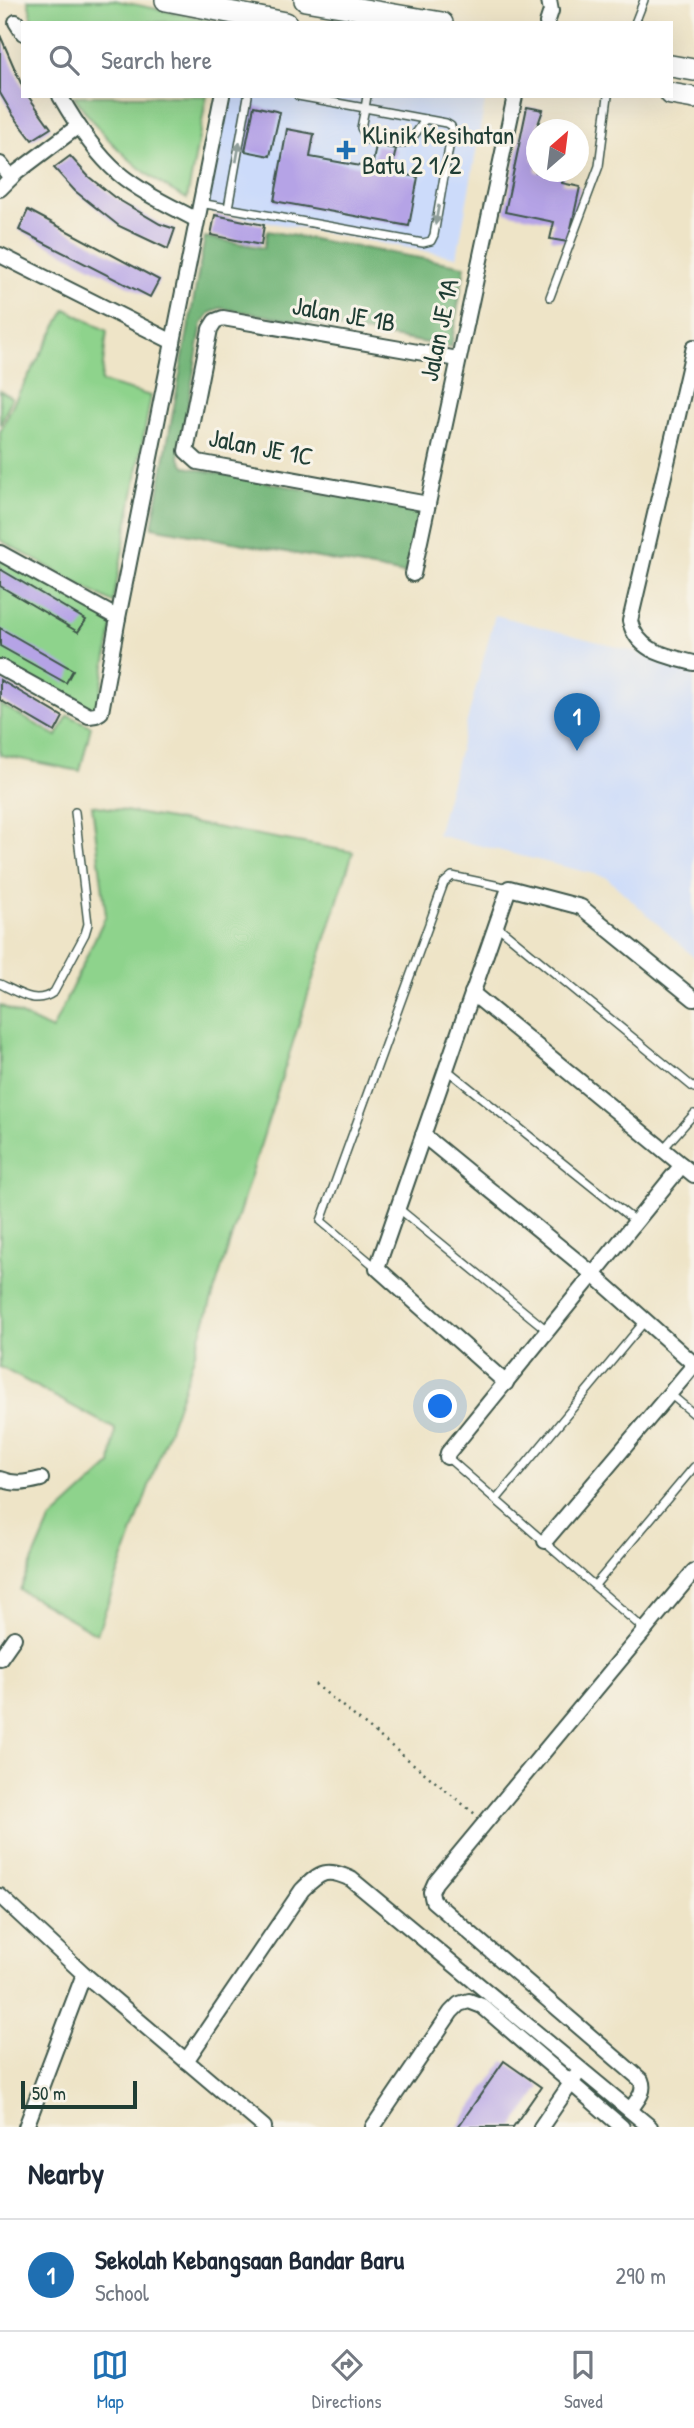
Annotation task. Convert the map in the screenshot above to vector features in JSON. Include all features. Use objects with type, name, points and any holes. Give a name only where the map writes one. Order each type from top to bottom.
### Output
[{"type":"main road","points":[[166,0],[237,19],[262,21]]},
{"type":"main road","points":[[305,0],[430,21]]},
{"type":"main road","points":[[673,66],[694,70]]},
{"type":"main road","points":[[673,94],[694,98]]},
{"type":"street","points":[[548,21],[551,11],[549,0]]},
{"type":"street","points":[[61,98],[77,127],[118,173],[197,220]]},
{"type":"street","points":[[0,667],[89,716],[101,712],[222,98]]},
{"type":"street","name":"Jalan JE 1A","points":[[413,574],[515,98]]},
{"type":"street","points":[[0,189],[77,127]]},
{"type":"street","points":[[0,164],[11,178]]},
{"type":"street","points":[[0,255],[173,342]]},
{"type":"street","name":"Jalan JE 1B","points":[[223,317],[458,359]]},
{"type":"street","name":"Jalan JE 1C","points":[[223,317],[215,321],[209,329],[186,451],[191,458],[198,462],[428,504]]},
{"type":"street","points":[[694,347],[688,397],[630,621],[637,639],[646,647],[660,654],[694,663]]},
{"type":"street","points":[[0,553],[118,618]]},
{"type":"street","points":[[506,1383],[377,1268],[509,888],[581,906],[694,999]]},
{"type":"street","points":[[472,993],[694,1175]]},
{"type":"street","points":[[423,1135],[594,1275],[694,1364],[545,1541]]},
{"type":"street","points":[[447,1457],[448,1452],[682,1165]]},
{"type":"street","points":[[0,1479],[11,1484],[41,1479]]},
{"type":"street","points":[[630,2110],[642,2094],[640,2080],[433,1901],[431,1892],[435,1883],[694,1571]]},
{"type":"street","points":[[0,1658],[15,1638]]},
{"type":"street","points":[[186,2061],[302,1890],[317,1875],[338,1873],[351,1880],[650,2127]]},
{"type":"street","points":[[0,1896],[84,1974],[264,2127]]},
{"type":"street","points":[[32,2124],[84,1974]]},
{"type":"street","points":[[373,2127],[451,2012],[460,2004],[469,2001],[482,2006],[622,2127]]},
{"type":"street","points":[[541,2127],[581,2070]]},
{"type":"lane","points":[[636,21],[644,0]]},
{"type":"lane","points":[[228,208],[248,98]]},
{"type":"lane","points":[[200,203],[423,243],[431,241],[451,126],[309,98]]},
{"type":"lane","points":[[367,98],[361,128],[368,140],[404,144],[414,138],[425,119]]},
{"type":"lane","points":[[550,297],[600,166],[608,98]]},
{"type":"lane","points":[[0,984],[32,998],[46,998],[54,992],[85,934],[88,924],[75,812]]},
{"type":"lane","points":[[377,1268],[321,1221],[444,883],[452,876],[509,888]]},
{"type":"lane","points":[[496,925],[694,1088]]},
{"type":"lane","points":[[446,1069],[636,1222]]},
{"type":"lane","points":[[663,1149],[694,1114]]},
{"type":"lane","points":[[398,1208],[548,1331]]},
{"type":"lane","points":[[496,1500],[646,1321]]},
{"type":"lane","points":[[670,1394],[694,1414]]},
{"type":"lane","points":[[447,1457],[645,1630]]},
{"type":"lane","points":[[595,1585],[694,1467]]},
{"type":"path","points":[[315,1684],[485,1822]]},
{"type":"shaded area","name":"Klinik Kesihatan Batu 2 1/2","points":[[227,98],[486,98],[457,257],[203,210]]},
{"type":"shaded area","points":[[495,615],[694,667],[694,957],[606,877],[437,835]]},
{"type":"green space","points":[[28,0],[113,0],[216,21],[33,21]]},
{"type":"green space","points":[[75,98],[207,98],[187,199],[154,179],[124,155]]},
{"type":"green space","points":[[267,231],[465,266],[451,347],[220,308],[210,313],[202,324],[179,457],[186,467],[419,511],[405,574],[152,527],[205,237],[264,248]]},
{"type":"green space","points":[[66,309],[107,331],[101,382],[151,396],[113,603],[0,540],[0,432]]},
{"type":"green space","points":[[0,390],[12,398],[0,425]]},
{"type":"green space","points":[[0,557],[113,621],[98,708],[93,711],[0,663]]},
{"type":"green space","points":[[0,704],[57,736],[68,715],[91,726],[80,771],[0,755]]},
{"type":"green space","points":[[92,805],[353,852],[187,1378],[97,1634],[20,1590],[50,1521],[111,1465],[115,1429],[0,1367],[0,1005],[52,1030],[106,915]]},
{"type":"building","points":[[0,35],[21,83],[21,98],[29,98],[51,128],[32,140],[0,93]]},
{"type":"building","points":[[254,106],[280,112],[270,156],[245,151]]},
{"type":"building","points":[[527,107],[543,110],[540,119],[526,119],[526,182],[562,182],[580,187],[568,242],[550,239],[554,222],[505,212]]},
{"type":"building","points":[[287,129],[314,134],[310,157],[372,168],[376,145],[396,149],[391,172],[418,177],[409,226],[274,201]]},
{"type":"building","points":[[70,156],[89,177],[114,197],[160,224],[175,229],[168,249],[119,226],[75,191],[54,168]]},
{"type":"building","points":[[28,210],[159,280],[150,297],[19,230]]},
{"type":"building","points":[[215,215],[264,225],[261,245],[211,235]]},
{"type":"building","points":[[0,569],[86,620],[78,632],[0,586]]},
{"type":"building","points":[[0,628],[73,670],[66,683],[0,646]]},
{"type":"building","points":[[0,680],[63,717],[55,732],[0,700]]},
{"type":"building","points":[[504,2061],[541,2087],[513,2127],[458,2127]]},
{"type":"place","name":"Klinik Kesihatan Batu 2 1/2","points":[[346,150]]},
{"type":"place","name":"Sekolah Kebangsaan Bandar Baru","points":[[577,751]]}]
